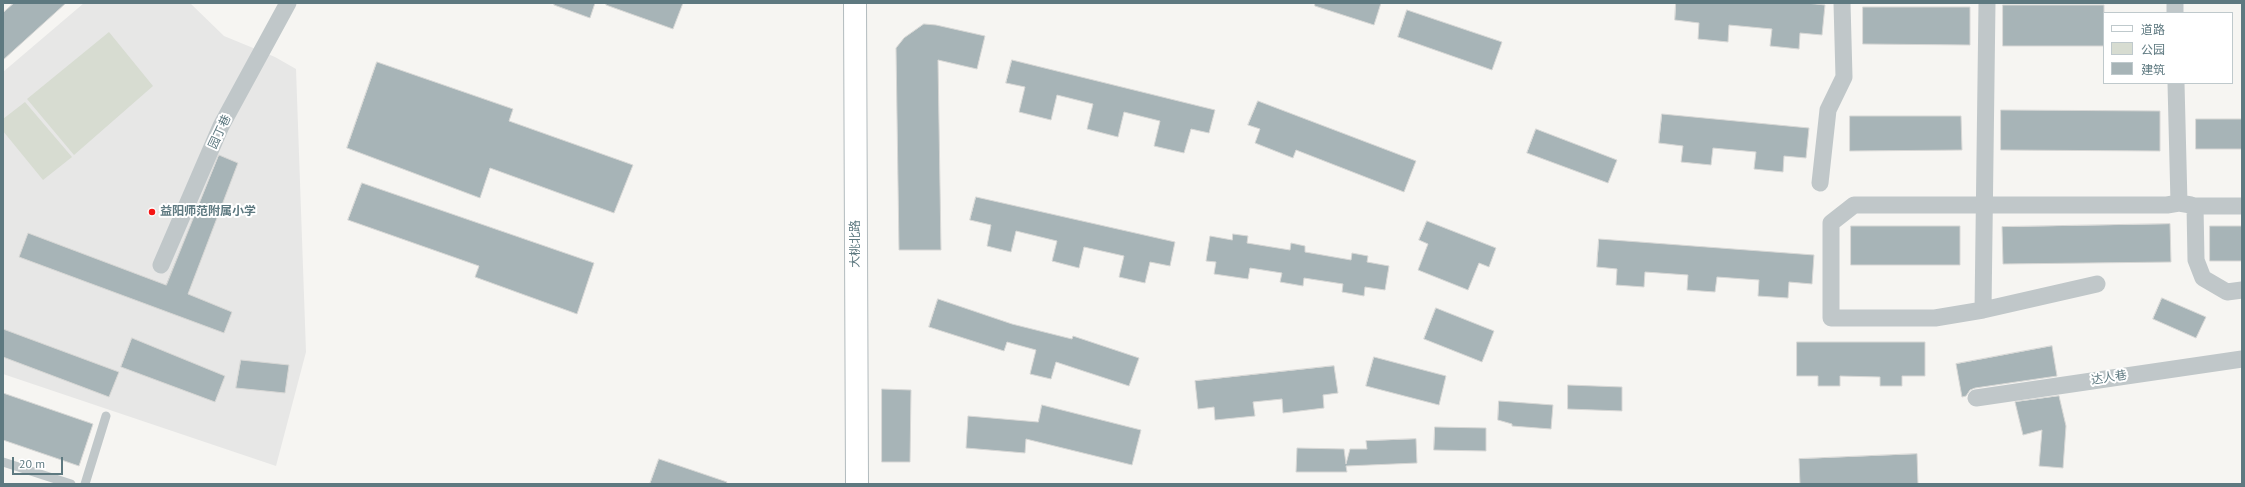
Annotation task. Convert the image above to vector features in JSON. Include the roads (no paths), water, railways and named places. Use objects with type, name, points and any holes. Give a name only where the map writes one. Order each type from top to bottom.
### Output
[{"type":"street","name":"园丁巷","points":[[161,265],[221,126],[288,3]]},
{"type":"street","name":"大桃北路","points":[[855,3],[857,484]]},
{"type":"street","points":[[1820,183],[1828,110],[1844,77],[1842,3]]},
{"type":"street","points":[[1983,310],[1987,3]]},
{"type":"street","points":[[2176,84],[2187,205],[2196,260],[2203,278],[2227,292],[2242,290]]},
{"type":"street","points":[[2097,284],[1983,310],[1935,318],[1831,318],[1831,223],[1854,206],[2242,206]]},
{"type":"street","name":"达人巷","points":[[1976,398],[2242,359]]},
{"type":"lane","points":[[85,484],[106,416]]},
{"type":"lane","points":[[3,462],[71,484]]},
{"type":"place","name":"益阳师范附属小学","points":[[152,212]]}]
